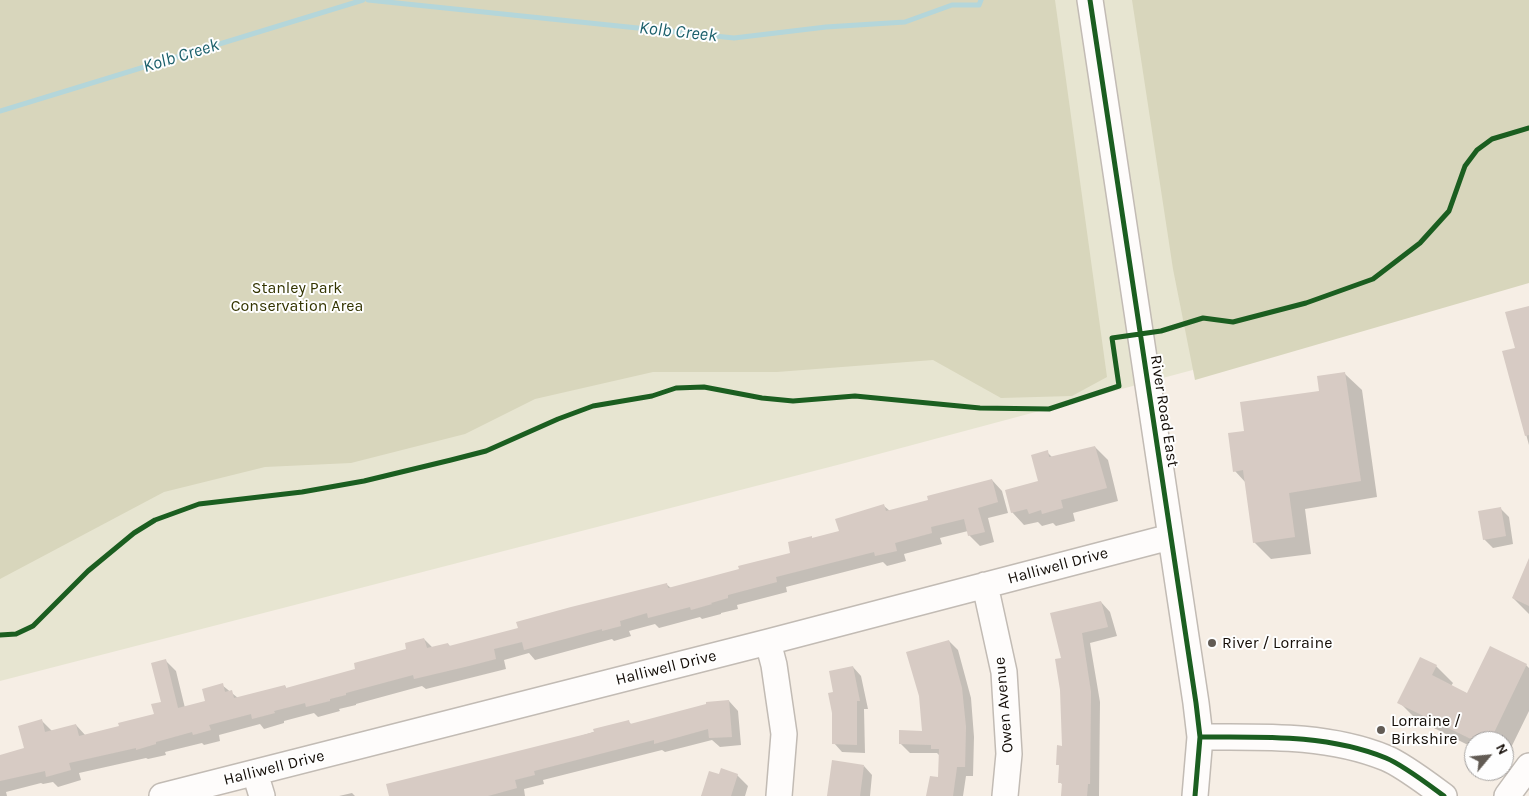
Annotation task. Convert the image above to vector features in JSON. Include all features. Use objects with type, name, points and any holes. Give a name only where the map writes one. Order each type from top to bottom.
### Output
[{"type":"street","name":"River Road East","points":[[1090,0],[1196,703],[1200,737],[1195,796]]},
{"type":"street","name":"Halliwell Drive","points":[[162,796],[258,784],[768,642],[1170,537]]},
{"type":"street","name":"Owen Avenue","points":[[985,585],[1004,672],[1009,754],[1005,796]]},
{"type":"street","points":[[768,642],[774,665],[784,734],[779,796]]},
{"type":"street","points":[[1200,737],[1305,739],[1352,747],[1388,759],[1444,796]]},
{"type":"street","points":[[1508,796],[1529,766]]},
{"type":"green space","name":"Stanley Park Conservation Area","points":[[0,0],[1529,0],[1529,280],[845,463],[0,681]]},
{"type":"green space","name":"Stanley Park Conservation Area","points":[[0,0],[1055,0],[1107,377],[1072,396],[1001,398],[933,360],[777,372],[653,372],[535,399],[465,434],[351,463],[265,467],[164,492],[0,579]]},
{"type":"green space","points":[[1132,0],[1529,0],[1529,283],[1195,380],[1173,269]]},
{"type":"building","points":[[1529,306],[1529,435],[1525,436],[1502,351],[1515,348],[1505,312]]},
{"type":"building","points":[[1345,372],[1361,481],[1289,493],[1295,537],[1253,543],[1243,470],[1233,472],[1228,433],[1244,431],[1240,402],[1319,391],[1317,376]]},
{"type":"building","points":[[1095,446],[1107,488],[1061,500],[1063,508],[1042,514],[1041,510],[1029,514],[1027,509],[1011,513],[1005,490],[1038,481],[1031,455],[1048,450],[1049,457]]},
{"type":"building","points":[[992,479],[998,502],[978,508],[985,532],[968,536],[964,519],[931,527],[932,533],[895,543],[897,551],[875,556],[874,552],[776,577],[777,582],[728,595],[728,598],[691,610],[690,607],[648,618],[647,613],[620,621],[621,626],[602,631],[602,629],[524,650],[522,642],[494,649],[496,659],[414,679],[413,675],[346,693],[346,695],[330,699],[330,701],[306,707],[305,703],[252,719],[251,714],[209,725],[211,730],[193,735],[192,732],[136,750],[136,748],[69,763],[71,770],[46,777],[45,771],[0,781],[0,755],[24,748],[18,726],[42,719],[45,732],[76,724],[79,736],[119,726],[118,723],[154,714],[151,704],[161,702],[151,663],[166,659],[178,708],[205,701],[202,689],[223,683],[225,692],[232,690],[234,698],[285,685],[286,688],[355,669],[354,663],[406,649],[405,643],[424,638],[427,648],[448,643],[449,646],[518,628],[516,622],[571,607],[667,583],[668,588],[739,569],[738,566],[790,553],[788,542],[839,531],[835,519],[884,504],[886,511],[928,500],[927,496]]},
{"type":"building","points":[[1501,507],[1506,536],[1483,540],[1478,511]]},
{"type":"building","points":[[1529,558],[1529,606],[1512,598]]},
{"type":"building","points":[[1101,601],[1108,627],[1082,633],[1091,692],[1090,784],[1088,784],[1087,796],[1061,796],[1062,783],[1058,783],[1059,765],[1056,765],[1057,745],[1062,746],[1060,690],[1055,659],[1061,658],[1050,613]]},
{"type":"building","points":[[949,640],[962,688],[966,727],[965,767],[957,767],[953,796],[926,796],[930,776],[938,777],[939,749],[931,749],[931,745],[899,744],[899,730],[922,731],[919,696],[906,652]]},
{"type":"building","points":[[1490,646],[1527,664],[1495,731],[1464,731],[1464,736],[1397,703],[1420,657],[1437,665],[1432,675],[1467,693]]},
{"type":"building","points":[[853,666],[860,701],[857,701],[857,745],[832,744],[832,713],[828,693],[833,692],[829,671]]},
{"type":"building","points":[[729,700],[732,737],[709,738],[708,729],[654,744],[654,740],[534,771],[535,775],[515,780],[517,788],[488,796],[389,796],[386,784],[594,732],[593,729],[629,720],[630,724],[706,704],[706,702]]},
{"type":"building","points":[[832,760],[864,765],[860,796],[827,796]]},
{"type":"building","points":[[721,768],[738,774],[731,796],[701,796],[709,771],[719,774]]},
{"type":"waterway","name":"Kolb Creek","points":[[0,111],[363,0]]},
{"type":"waterway","name":"Kolb Creek","points":[[368,0],[734,38],[826,27],[905,22],[952,5],[979,5],[981,0]]},
{"type":"cycle path","points":[[1090,0],[1196,703],[1200,737],[1195,796]]},
{"type":"cycle path","points":[[0,635],[16,634],[33,626],[88,571],[134,533],[155,520],[199,504],[302,492],[364,481],[486,451],[558,419],[593,406],[652,396],[676,388],[704,387],[762,398],[793,401],[855,396],[980,408],[1049,409],[1119,386],[1112,338],[1161,331],[1203,318],[1233,322],[1306,303],[1373,279],[1420,243],[1449,211],[1465,166],[1477,150],[1492,139],[1529,128]]},
{"type":"cycle path","points":[[1200,737],[1294,738],[1364,750],[1393,761],[1444,796]]},
{"type":"place","name":"River / Lorraine","points":[[1212,643]]},
{"type":"place","name":"Lorraine / Birkshire","points":[[1381,730]]}]
